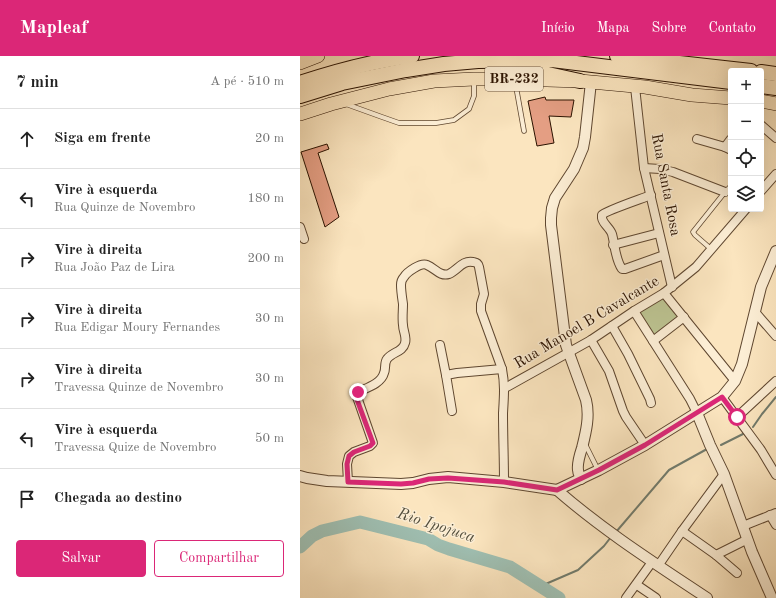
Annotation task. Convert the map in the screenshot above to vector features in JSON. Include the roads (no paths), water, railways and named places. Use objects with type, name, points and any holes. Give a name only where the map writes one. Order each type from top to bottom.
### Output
[{"type":"highway","points":[[300,83],[356,62],[382,56]]},
{"type":"highway","points":[[319,76],[358,66],[412,56]]},
{"type":"highway","name":"BR-232","points":[[617,56],[728,75]]},
{"type":"highway","points":[[668,56],[694,60],[728,74]]},
{"type":"highway","name":"BR-232","points":[[300,96],[342,83],[406,70],[444,64],[478,61],[552,60],[728,75]]},
{"type":"highway","points":[[406,70],[510,65],[585,82]]},
{"type":"highway","points":[[764,72],[776,74]]},
{"type":"highway","points":[[764,86],[776,88]]},
{"type":"main road","points":[[300,63],[315,57]]},
{"type":"main road","name":"BR-232","points":[[300,114],[330,104],[389,89],[434,81],[474,79],[514,78],[585,82],[634,86],[692,95],[728,98]]},
{"type":"main road","points":[[764,102],[776,104]]},
{"type":"street","points":[[580,479],[578,465],[587,425],[588,407],[568,353],[564,336],[551,218],[555,198],[580,158],[586,137],[585,82]]},
{"type":"street","name":"Rua Santa Rosa","points":[[634,86],[644,168],[672,287]]},
{"type":"street","points":[[764,128],[776,138]]},
{"type":"street","points":[[697,140],[728,148]]},
{"type":"street","points":[[644,168],[673,172],[728,189]]},
{"type":"street","points":[[764,188],[776,174]]},
{"type":"street","points":[[651,195],[602,215],[602,220],[611,232],[613,245],[622,269],[664,255]]},
{"type":"street","name":"Rua Manoel B Cavalcante","points":[[505,388],[591,340],[634,311],[664,294],[696,267],[743,212]]},
{"type":"street","points":[[300,226],[304,239]]},
{"type":"street","points":[[613,245],[659,233]]},
{"type":"street","points":[[557,490],[599,470],[645,445],[722,397],[735,381],[742,364],[761,287],[776,251]]},
{"type":"street","points":[[348,482],[347,464],[349,456],[354,452],[372,444],[373,441],[356,394],[382,379],[386,361],[404,346],[406,339],[402,325],[402,280],[412,270],[424,264],[427,264],[433,269],[444,274],[449,274],[466,262],[477,262],[481,272],[484,294],[481,304],[481,311],[504,378],[504,482]]},
{"type":"street","points":[[664,294],[735,381]]},
{"type":"street","points":[[634,311],[690,399],[697,413],[724,474],[772,598]]},
{"type":"street","points":[[755,312],[776,336]]},
{"type":"street","points":[[654,341],[684,317]]},
{"type":"street","points":[[612,326],[628,354],[651,403]]},
{"type":"street","points":[[591,340],[609,371],[626,417],[645,445]]},
{"type":"street","points":[[440,345],[452,411]]},
{"type":"street","points":[[446,375],[502,369]]},
{"type":"street","points":[[737,417],[776,381]]},
{"type":"street","points":[[722,397],[761,450],[776,475]]},
{"type":"street","points":[[626,598],[636,584],[655,564],[682,531],[724,474]]},
{"type":"street","points":[[300,476],[327,481],[401,484],[439,477],[504,482],[557,490],[624,542],[707,598]]},
{"type":"street","points":[[743,526],[773,514],[776,525]]},
{"type":"street","points":[[682,531],[716,555],[737,573]]},
{"type":"street","points":[[716,555],[748,539]]},
{"type":"street","points":[[636,584],[656,598]]},
{"type":"lane","points":[[514,78],[524,131]]},
{"type":"lane","points":[[340,102],[399,123],[436,123],[454,120],[469,109],[474,96],[474,79]]},
{"type":"lane","points":[[711,250],[695,236],[693,232],[728,189]]},
{"type":"lane","points":[[584,440],[599,470]]},
{"type":"waterway","points":[[753,427],[776,397]]},
{"type":"waterway","points":[[721,445],[743,434]]},
{"type":"waterway","points":[[616,532],[669,470],[707,449]]},
{"type":"waterway","name":"Rio Ipojuca","points":[[300,547],[312,536],[322,531],[360,522],[428,539],[449,549],[510,567],[559,598]]},
{"type":"waterway","points":[[541,586],[578,570],[604,546],[611,537]]}]
